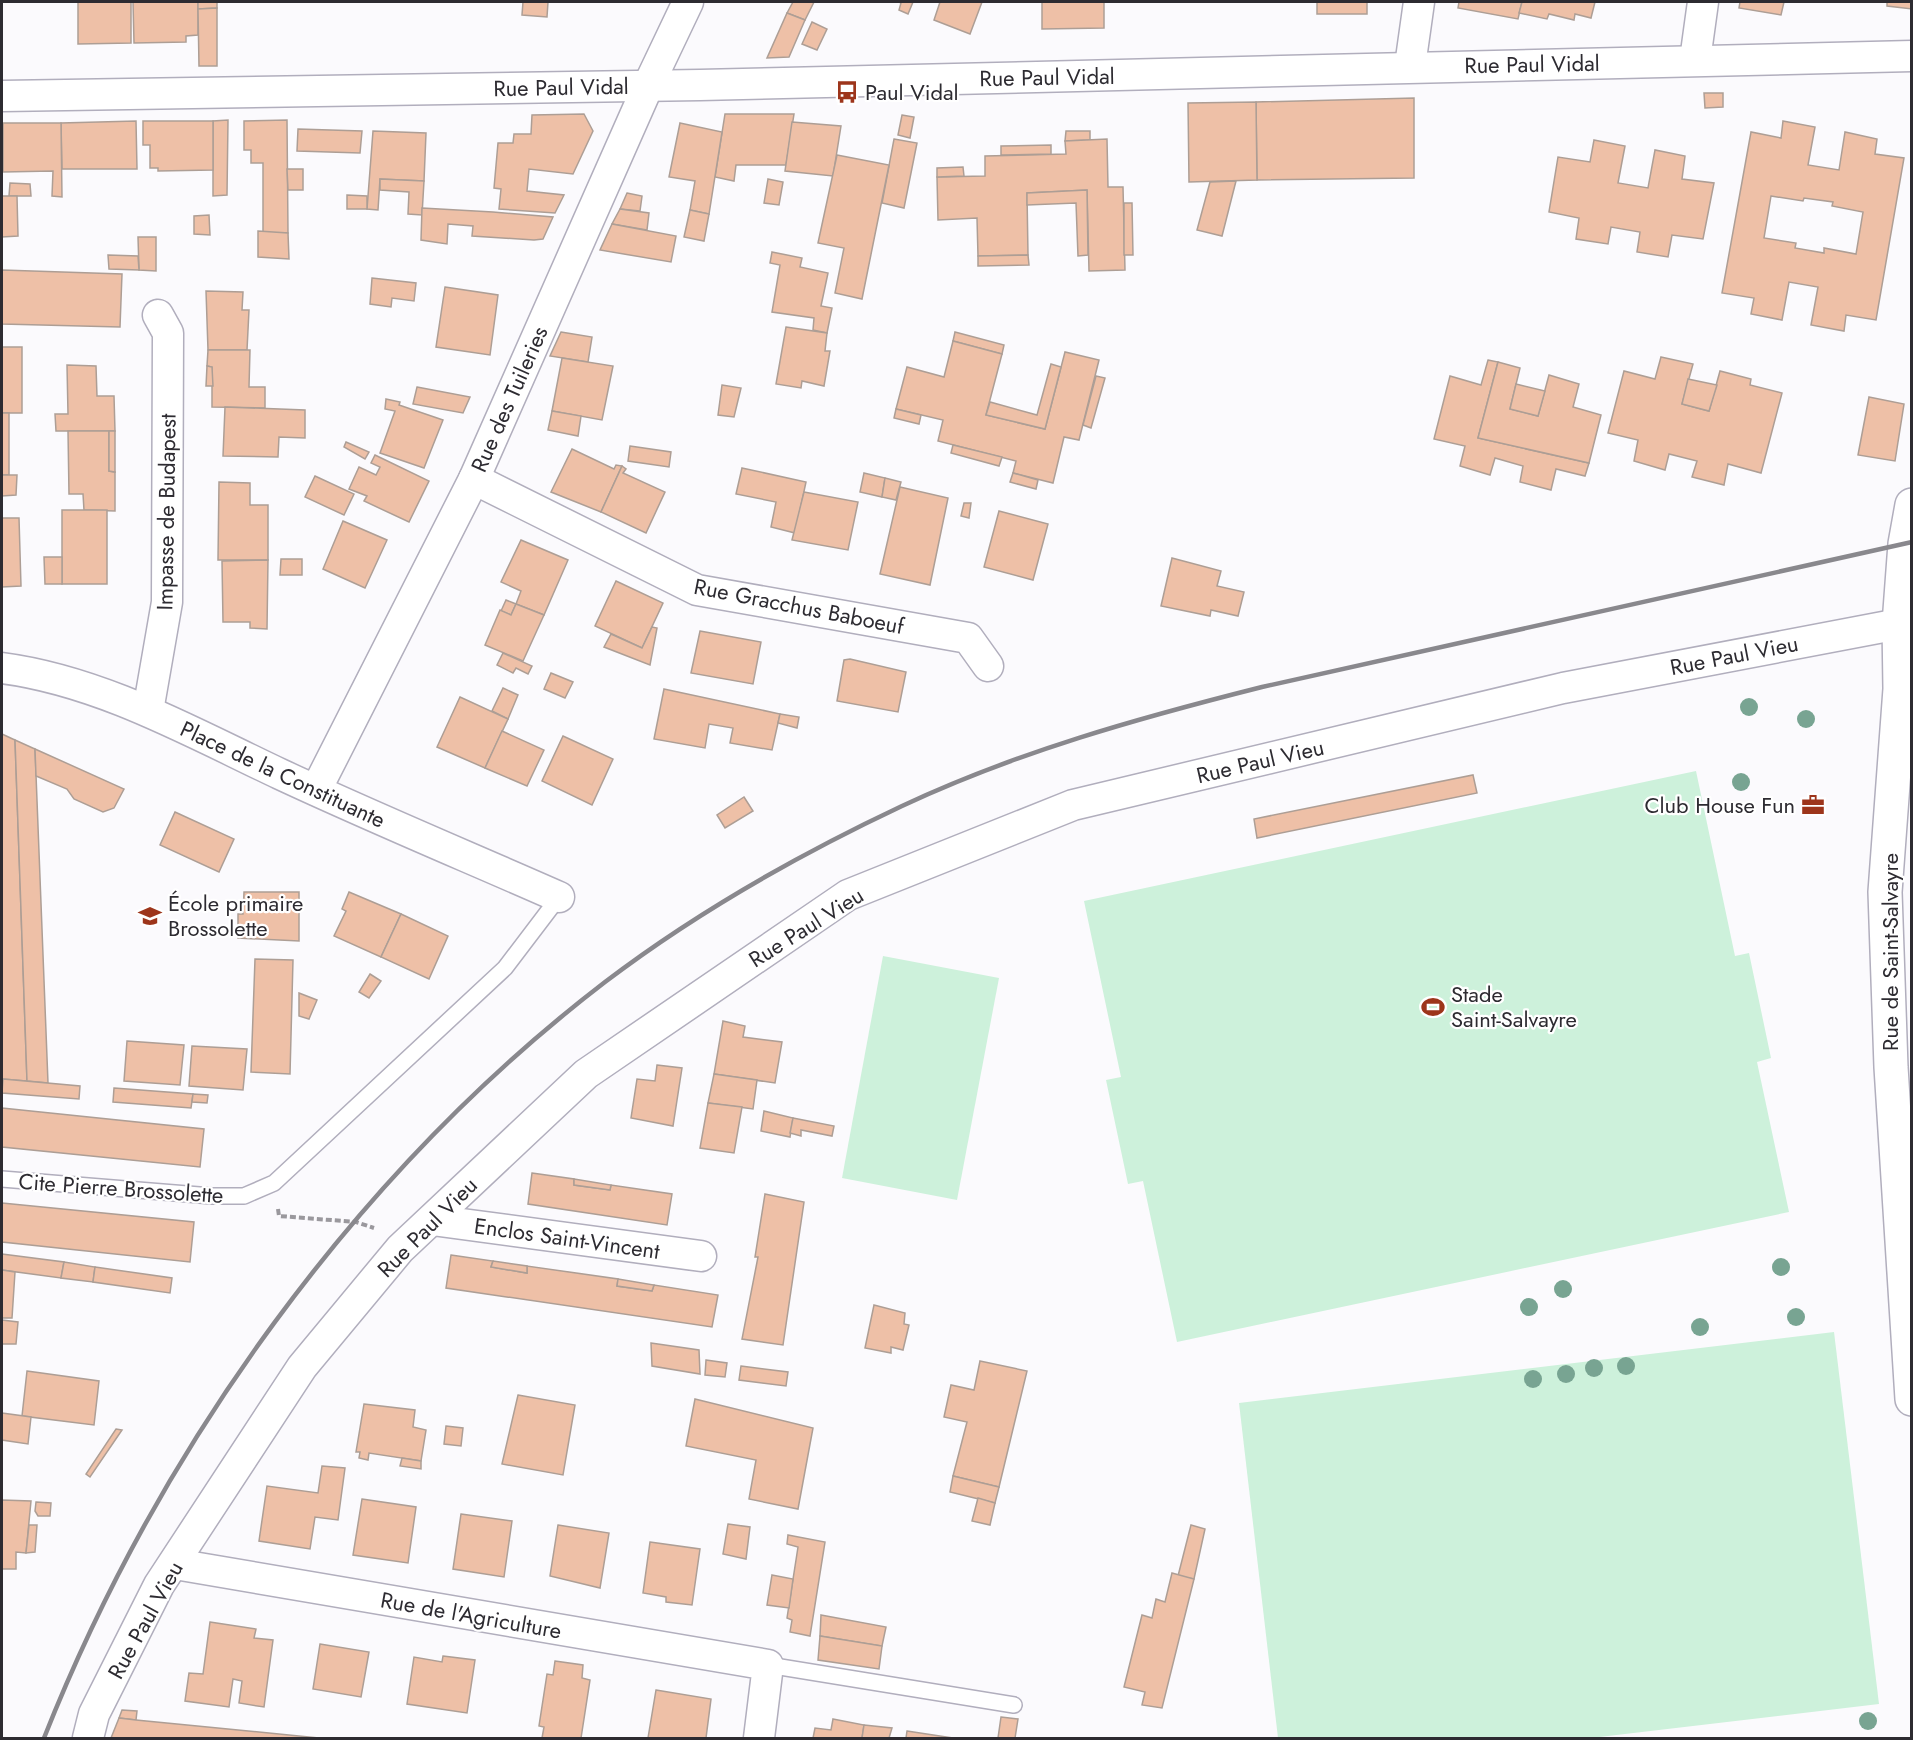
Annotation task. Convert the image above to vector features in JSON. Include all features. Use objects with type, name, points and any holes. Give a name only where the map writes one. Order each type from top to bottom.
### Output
[{"type":"street","name":"Rue des Tuileries","points":[[316,790],[474,479],[648,86],[688,2]]},
{"type":"street","points":[[1410,66],[1419,2]]},
{"type":"street","points":[[1695,60],[1703,2]]},
{"type":"street","name":"Rue Paul Vidal","points":[[2,96],[648,86],[1410,66],[1911,56]]},
{"type":"street","name":"Impasse de Budapest","points":[[148,711],[167,602],[168,333],[158,315]]},
{"type":"street","name":"Rue Gracchus Baboeuf","points":[[474,479],[698,590],[968,638],[988,666]]},
{"type":"street","name":"Rue de Saint-Salvayre","points":[[1911,505],[1905,544],[1899,624],[1900,689],[1885,892],[1891,1067],[1911,1399]]},
{"type":"street","name":"Rue Paul Vieu","points":[[88,1738],[94,1714],[159,1585],[302,1367],[400,1249],[586,1074],[848,896],[1073,806],[1563,688],[1899,624]]},
{"type":"street","name":"Place de la Constituante","points":[[2,668],[39,673],[148,711],[316,790],[559,897]]},
{"type":"street","name":"Enclos Saint-Vincent","points":[[432,1220],[701,1256]]},
{"type":"street","name":"Rue de l'Agriculture","points":[[174,1564],[768,1665]]},
{"type":"street","points":[[759,1738],[768,1665]]},
{"type":"lane","name":"Cite Pierre Brossolette","points":[[2,1179],[222,1196],[244,1196],[274,1183],[505,968],[559,897]]},
{"type":"lane","points":[[768,1665],[1014,1705]]},
{"type":"path","points":[[274,1183],[279,1216],[356,1222],[374,1228],[400,1249]]},
{"type":"green space","name":"Stade Saint-Salvayre","points":[[1696,771],[1735,956],[1749,953],[1771,1058],[1757,1062],[1789,1212],[1177,1342],[1143,1181],[1128,1184],[1106,1080],[1121,1077],[1084,901]]},
{"type":"green space","points":[[883,956],[999,978],[957,1200],[842,1178]]},
{"type":"green space","points":[[1834,1332],[1879,1704],[1591,1738],[1278,1738],[1239,1403]]},
{"type":"building","points":[[78,2],[131,2],[131,43],[78,44]]},
{"type":"building","points":[[133,2],[198,2],[198,35],[186,36],[186,42],[134,43]]},
{"type":"building","points":[[198,2],[217,2],[217,8],[198,9]]},
{"type":"building","points":[[523,2],[548,2],[547,17],[522,15]]},
{"type":"building","points":[[793,2],[814,2],[805,20],[787,13]]},
{"type":"building","points":[[899,2],[913,2],[908,14],[899,10],[901,3]]},
{"type":"building","points":[[940,2],[982,2],[970,34],[934,20]]},
{"type":"building","points":[[1042,2],[1104,2],[1104,28],[1042,29]]},
{"type":"building","points":[[1317,2],[1367,2],[1367,14],[1317,14]]},
{"type":"building","points":[[1459,2],[1522,2],[1518,19],[1458,8]]},
{"type":"building","points":[[1522,2],[1595,2],[1591,18],[1575,14],[1574,20],[1549,14],[1547,19],[1519,13]]},
{"type":"building","points":[[1740,2],[1784,2],[1781,15],[1739,8]]},
{"type":"building","points":[[1887,2],[1912,2],[1912,9],[1887,6]]},
{"type":"building","points":[[217,8],[217,66],[199,66],[198,9]]},
{"type":"building","points":[[787,13],[805,20],[789,57],[767,58]]},
{"type":"building","points":[[812,22],[827,29],[817,50],[802,44]]},
{"type":"building","points":[[1704,93],[1723,93],[1723,107],[1705,108]]},
{"type":"building","points":[[1414,98],[1414,178],[1257,180],[1256,102]]},
{"type":"building","points":[[1256,102],[1257,180],[1189,182],[1188,103]]},
{"type":"building","points":[[584,114],[593,131],[573,174],[529,169],[527,191],[564,195],[555,213],[499,209],[501,189],[494,188],[498,143],[513,143],[514,134],[531,134],[532,115]]},
{"type":"building","points":[[725,114],[794,114],[786,165],[736,165],[734,181],[715,177]]},
{"type":"building","points":[[902,115],[914,117],[910,138],[898,135]]},
{"type":"building","points":[[228,120],[227,195],[213,196],[213,121]]},
{"type":"building","points":[[287,120],[288,233],[263,233],[263,163],[251,163],[251,150],[244,150],[244,121]]},
{"type":"building","points":[[136,121],[137,169],[62,169],[61,123]]},
{"type":"building","points":[[143,121],[213,121],[213,170],[158,171],[158,168],[150,168],[150,145],[143,145]]},
{"type":"building","points":[[1783,121],[1815,127],[1808,165],[1839,170],[1845,132],[1877,139],[1875,154],[1904,158],[1876,320],[1846,315],[1844,331],[1811,325],[1818,287],[1789,282],[1782,320],[1751,314],[1754,298],[1722,293],[1751,132],[1781,138]],"holes":[[[1771,196],[1803,201],[1804,198],[1833,202],[1832,206],[1863,212],[1856,254],[1824,248],[1824,253],[1795,248],[1796,243],[1764,238]]]},
{"type":"building","points":[[792,122],[841,126],[833,176],[785,171]]},
{"type":"building","points":[[3,123],[61,123],[62,197],[52,196],[53,171],[3,172]]},
{"type":"building","points":[[680,123],[722,132],[709,214],[690,210],[695,181],[669,177]]},
{"type":"building","points":[[298,129],[362,131],[360,153],[297,151]]},
{"type":"building","points":[[373,131],[426,133],[424,181],[380,179],[378,210],[367,209]]},
{"type":"building","points":[[1066,131],[1090,131],[1090,140],[1065,141]]},
{"type":"building","points":[[894,139],[917,143],[904,208],[882,203]]},
{"type":"building","points":[[1107,139],[1108,187],[1123,187],[1125,270],[1089,271],[1087,190],[1027,193],[1028,255],[978,256],[977,218],[938,220],[937,177],[985,176],[985,156],[1066,154],[1065,141]]},
{"type":"building","points":[[1594,140],[1625,146],[1618,183],[1648,188],[1655,150],[1685,156],[1682,179],[1714,183],[1703,239],[1672,235],[1668,257],[1637,252],[1640,232],[1611,227],[1608,244],[1576,239],[1579,218],[1549,212],[1558,157],[1590,162]]},
{"type":"building","points":[[1051,145],[1051,154],[1001,155],[1001,146]]},
{"type":"building","points":[[837,155],[889,165],[862,299],[835,293],[844,248],[818,243]]},
{"type":"building","points":[[963,167],[964,176],[937,177],[937,168]]},
{"type":"building","points":[[287,169],[303,169],[303,190],[288,190]]},
{"type":"building","points":[[380,179],[424,181],[422,215],[408,214],[409,192],[380,190]]},
{"type":"building","points":[[768,179],[783,182],[779,205],[764,203]]},
{"type":"building","points":[[1236,181],[1222,236],[1197,230],[1210,182]]},
{"type":"building","points":[[10,183],[30,184],[31,196],[9,196]]},
{"type":"building","points":[[1087,190],[1088,255],[1078,256],[1076,203],[1027,205],[1027,193]]},
{"type":"building","points":[[627,193],[642,196],[640,211],[620,209]]},
{"type":"building","points":[[347,195],[367,196],[367,209],[347,209]]},
{"type":"building","points":[[2,196],[17,196],[18,236],[2,237]]},
{"type":"building","points":[[1124,203],[1132,203],[1133,255],[1124,255]]},
{"type":"building","points":[[422,208],[553,217],[543,239],[534,240],[472,236],[473,226],[448,224],[447,244],[421,240]]},
{"type":"building","points":[[620,209],[649,213],[647,230],[612,224]]},
{"type":"building","points":[[690,210],[709,214],[704,241],[684,237]]},
{"type":"building","points":[[209,215],[210,235],[194,234],[194,216]]},
{"type":"building","points":[[612,224],[676,236],[671,262],[600,250]]},
{"type":"building","points":[[258,231],[288,233],[289,259],[258,257]]},
{"type":"building","points":[[138,237],[156,237],[156,271],[139,270]]},
{"type":"building","points":[[772,252],[802,258],[800,267],[828,273],[821,306],[832,308],[827,333],[813,330],[814,318],[772,312],[780,265],[770,263]]},
{"type":"building","points":[[108,255],[138,256],[139,270],[109,269]]},
{"type":"building","points":[[1028,255],[1029,265],[978,266],[978,256]]},
{"type":"building","points":[[2,270],[122,274],[120,327],[2,324]]},
{"type":"building","points":[[372,278],[416,283],[414,301],[392,298],[391,307],[370,304]]},
{"type":"building","points":[[445,287],[498,295],[490,355],[436,347]]},
{"type":"building","points":[[206,291],[243,292],[242,310],[249,310],[247,350],[208,350]]},
{"type":"building","points":[[786,327],[827,333],[825,351],[830,351],[824,386],[802,381],[801,388],[776,384]]},
{"type":"building","points":[[561,332],[592,337],[588,362],[550,356]]},
{"type":"building","points":[[955,332],[1004,345],[1002,354],[953,341]]},
{"type":"building","points":[[953,341],[1002,354],[986,415],[1045,429],[1065,352],[1099,360],[1079,440],[1064,437],[1053,483],[1013,473],[1016,461],[938,441],[943,420],[896,409],[907,367],[944,377]]},
{"type":"building","points":[[2,347],[22,347],[22,413],[2,413]]},
{"type":"building","points":[[208,350],[250,350],[249,387],[265,387],[265,408],[212,407],[212,367],[207,366]]},
{"type":"building","points":[[1661,357],[1693,364],[1682,404],[1709,411],[1720,371],[1751,379],[1750,385],[1782,393],[1761,473],[1728,464],[1724,485],[1692,477],[1697,461],[1669,454],[1665,470],[1634,461],[1638,440],[1608,433],[1624,371],[1655,379]]},
{"type":"building","points":[[562,358],[613,366],[602,420],[552,411]]},
{"type":"building","points":[[1488,360],[1498,362],[1478,438],[1589,463],[1585,476],[1556,469],[1551,490],[1520,482],[1523,466],[1495,458],[1490,475],[1460,466],[1465,446],[1434,439],[1450,376],[1481,385]]},
{"type":"building","points":[[1498,362],[1520,368],[1510,409],[1538,416],[1549,375],[1579,384],[1573,407],[1601,415],[1589,463],[1478,438]]},
{"type":"building","points":[[1051,364],[1061,367],[1045,429],[986,415],[990,402],[1037,415]]},
{"type":"building","points":[[67,365],[96,366],[97,396],[114,396],[115,431],[56,431],[55,414],[68,414]]},
{"type":"building","points":[[207,366],[212,367],[213,386],[206,386]]},
{"type":"building","points":[[1096,376],[1105,378],[1091,428],[1083,425]]},
{"type":"building","points":[[1688,379],[1717,385],[1709,411],[1682,404]]},
{"type":"building","points":[[1516,384],[1545,391],[1538,416],[1510,409]]},
{"type":"building","points":[[722,385],[741,388],[734,417],[718,415]]},
{"type":"building","points":[[417,387],[470,397],[463,413],[413,404]]},
{"type":"building","points":[[1869,397],[1904,404],[1895,461],[1858,455]]},
{"type":"building","points":[[386,399],[400,402],[399,405],[443,420],[424,468],[380,453],[395,411],[385,409]]},
{"type":"building","points":[[225,407],[305,410],[305,438],[279,437],[278,457],[223,456]]},
{"type":"building","points":[[896,409],[921,415],[919,424],[894,418]]},
{"type":"building","points":[[552,411],[581,416],[578,436],[548,430]]},
{"type":"building","points":[[2,413],[9,413],[9,475],[2,475]]},
{"type":"building","points":[[68,431],[109,431],[109,471],[115,472],[115,511],[84,510],[83,494],[69,494]]},
{"type":"building","points":[[109,431],[115,431],[115,472],[109,471]]},
{"type":"building","points":[[346,442],[369,452],[365,459],[344,447]]},
{"type":"building","points":[[953,445],[1002,457],[999,466],[951,453]]},
{"type":"building","points":[[630,446],[671,452],[669,467],[628,461]]},
{"type":"building","points":[[572,449],[614,469],[616,465],[622,466],[601,512],[551,492]]},
{"type":"building","points":[[375,455],[429,481],[409,522],[364,501],[367,496],[349,489],[359,467],[376,475],[380,467],[371,463]]},
{"type":"building","points":[[622,466],[626,469],[623,473],[665,492],[646,533],[601,512]]},
{"type":"building","points":[[742,468],[806,482],[795,533],[771,527],[776,502],[736,494]]},
{"type":"building","points":[[864,473],[885,478],[882,497],[860,492]]},
{"type":"building","points":[[1013,473],[1038,480],[1036,489],[1010,482]]},
{"type":"building","points":[[2,475],[17,475],[16,495],[2,496]]},
{"type":"building","points":[[315,476],[354,494],[344,515],[305,497]]},
{"type":"building","points":[[885,478],[901,482],[896,500],[882,497]]},
{"type":"building","points":[[219,482],[250,483],[250,505],[268,505],[268,560],[218,560]]},
{"type":"building","points":[[900,487],[948,498],[930,585],[880,574]]},
{"type":"building","points":[[804,492],[858,502],[848,550],[792,540]]},
{"type":"building","points":[[964,503],[971,503],[969,518],[961,516]]},
{"type":"building","points":[[62,510],[107,510],[107,584],[62,584]]},
{"type":"building","points":[[999,511],[1048,524],[1033,580],[984,567]]},
{"type":"building","points":[[2,518],[19,518],[21,586],[2,587]]},
{"type":"building","points":[[343,521],[387,540],[365,588],[323,569]]},
{"type":"building","points":[[521,540],[568,560],[544,615],[516,604],[521,591],[501,582]]},
{"type":"building","points":[[44,557],[62,557],[62,584],[45,584]]},
{"type":"building","points":[[1172,558],[1221,571],[1217,586],[1244,592],[1238,616],[1211,610],[1210,616],[1161,606]]},
{"type":"building","points":[[281,559],[302,559],[302,575],[280,575]]},
{"type":"building","points":[[268,560],[267,629],[250,628],[250,622],[223,622],[222,561]]},
{"type":"building","points":[[616,581],[663,603],[642,648],[595,626]]},
{"type":"building","points":[[506,600],[516,604],[511,615],[501,611]]},
{"type":"building","points":[[516,604],[544,615],[523,661],[485,645],[500,610],[511,615]]},
{"type":"building","points":[[652,627],[657,628],[650,665],[604,647],[611,634],[642,648]]},
{"type":"building","points":[[700,631],[761,642],[753,684],[691,673]]},
{"type":"building","points":[[503,653],[532,666],[528,674],[516,668],[513,673],[497,665]]},
{"type":"building","points":[[850,659],[906,672],[898,712],[837,701],[844,660]]},
{"type":"building","points":[[551,673],[573,682],[565,698],[544,689]]},
{"type":"building","points":[[503,688],[518,695],[508,719],[492,711]]},
{"type":"building","points":[[664,689],[780,714],[772,750],[730,743],[733,728],[709,724],[705,748],[654,739]]},
{"type":"building","points":[[460,697],[508,719],[485,768],[437,747]]},
{"type":"building","points":[[780,714],[799,717],[797,728],[778,723]]},
{"type":"building","points":[[502,731],[544,750],[527,786],[485,768]]},
{"type":"building","points":[[2,734],[15,740],[27,1081],[2,1079]]},
{"type":"building","points":[[563,736],[613,759],[592,805],[542,781]]},
{"type":"building","points":[[15,740],[35,749],[48,1083],[27,1081]]},
{"type":"building","points":[[35,749],[124,789],[114,808],[103,812],[74,799],[67,789],[36,776]]},
{"type":"building","points":[[1473,775],[1477,793],[1257,838],[1254,819]]},
{"type":"building","points":[[744,797],[753,811],[725,828],[717,815]]},
{"type":"building","points":[[175,812],[234,839],[219,872],[160,845]]},
{"type":"building","points":[[244,892],[299,892],[299,941],[238,938],[238,914],[243,914]]},
{"type":"building","points":[[349,892],[401,914],[381,957],[334,936],[346,911],[342,909]]},
{"type":"building","points":[[401,914],[448,936],[429,979],[381,957]]},
{"type":"building","points":[[255,959],[293,960],[290,1074],[251,1072]]},
{"type":"building","points":[[370,974],[381,981],[369,998],[359,992]]},
{"type":"building","points":[[299,993],[317,1000],[309,1019],[299,1016]]},
{"type":"building","points":[[723,1021],[745,1026],[743,1037],[782,1042],[775,1083],[714,1074]]},
{"type":"building","points":[[127,1041],[184,1045],[180,1085],[124,1081]]},
{"type":"building","points":[[192,1046],[247,1049],[243,1090],[189,1086]]},
{"type":"building","points":[[657,1065],[682,1068],[673,1126],[631,1118],[637,1079],[655,1081]]},
{"type":"building","points":[[714,1074],[757,1080],[753,1109],[708,1103]]},
{"type":"building","points":[[3,1079],[80,1086],[79,1099],[2,1093]]},
{"type":"building","points":[[114,1088],[193,1094],[191,1108],[113,1102]]},
{"type":"building","points":[[193,1094],[208,1095],[207,1103],[192,1102]]},
{"type":"building","points":[[708,1103],[742,1107],[734,1153],[700,1148]]},
{"type":"building","points":[[2,1108],[204,1129],[200,1167],[2,1147]]},
{"type":"building","points":[[764,1111],[793,1118],[790,1137],[761,1131]]},
{"type":"building","points":[[793,1118],[834,1126],[832,1136],[801,1130],[801,1136],[790,1133]]},
{"type":"building","points":[[532,1173],[574,1179],[574,1185],[610,1190],[611,1185],[672,1194],[667,1225],[528,1204]]},
{"type":"building","points":[[574,1179],[611,1185],[610,1190],[574,1185]]},
{"type":"building","points":[[765,1194],[804,1202],[783,1345],[742,1339],[758,1257],[755,1257]]},
{"type":"building","points":[[2,1203],[194,1222],[190,1262],[2,1242]]},
{"type":"building","points":[[2,1254],[64,1262],[61,1278],[2,1270]]},
{"type":"building","points":[[451,1255],[493,1261],[491,1267],[527,1273],[527,1266],[618,1279],[617,1286],[652,1291],[654,1285],[718,1295],[712,1327],[446,1288]]},
{"type":"building","points":[[493,1261],[527,1266],[527,1273],[491,1267]]},
{"type":"building","points":[[64,1262],[95,1267],[93,1282],[61,1278]]},
{"type":"building","points":[[95,1267],[172,1278],[170,1293],[93,1282]]},
{"type":"building","points":[[2,1270],[15,1272],[12,1318],[2,1318]]},
{"type":"building","points":[[618,1279],[654,1285],[652,1291],[617,1286]]},
{"type":"building","points":[[874,1305],[905,1313],[904,1324],[909,1325],[903,1350],[891,1347],[891,1353],[865,1348]]},
{"type":"building","points":[[2,1320],[18,1322],[16,1344],[2,1344]]},
{"type":"building","points":[[651,1343],[699,1350],[700,1374],[652,1366]]},
{"type":"building","points":[[706,1360],[727,1363],[725,1377],[705,1375]]},
{"type":"building","points":[[980,1361],[1027,1371],[999,1487],[953,1476],[967,1422],[944,1417],[951,1385],[974,1390]]},
{"type":"building","points":[[741,1366],[788,1372],[786,1386],[739,1380]]},
{"type":"building","points":[[27,1371],[99,1381],[94,1425],[22,1416]]},
{"type":"building","points":[[518,1395],[575,1405],[563,1475],[502,1464]]},
{"type":"building","points":[[695,1399],[813,1428],[798,1509],[749,1499],[756,1460],[686,1446]]},
{"type":"building","points":[[364,1404],[415,1410],[413,1427],[426,1430],[421,1461],[369,1453],[368,1460],[359,1458],[360,1452],[356,1452]]},
{"type":"building","points":[[2,1413],[31,1417],[28,1444],[2,1440]]},
{"type":"building","points":[[446,1426],[463,1428],[461,1446],[444,1444]]},
{"type":"building","points":[[116,1429],[122,1430],[90,1477],[86,1474]]},
{"type":"building","points":[[402,1458],[421,1461],[421,1469],[400,1466]]},
{"type":"building","points":[[322,1466],[345,1468],[338,1520],[315,1517],[310,1549],[259,1541],[267,1486],[318,1493]]},
{"type":"building","points":[[953,1476],[999,1487],[995,1503],[950,1492]]},
{"type":"building","points":[[978,1498],[995,1503],[990,1525],[972,1521]]},
{"type":"building","points":[[362,1499],[416,1507],[408,1563],[353,1555]]},
{"type":"building","points":[[2,1500],[31,1501],[26,1553],[16,1552],[16,1569],[2,1569]]},
{"type":"building","points":[[36,1502],[51,1503],[50,1516],[38,1516],[35,1511]]},
{"type":"building","points":[[461,1514],[512,1521],[504,1577],[453,1569]]},
{"type":"building","points":[[728,1524],[750,1527],[746,1559],[723,1554]]},
{"type":"building","points":[[29,1525],[37,1525],[35,1552],[26,1553]]},
{"type":"building","points":[[558,1525],[609,1533],[600,1588],[550,1576]]},
{"type":"building","points":[[1191,1525],[1205,1529],[1194,1579],[1178,1576]]},
{"type":"building","points":[[788,1535],[825,1542],[810,1636],[790,1632],[792,1620],[787,1618],[798,1547],[787,1544]]},
{"type":"building","points":[[650,1542],[700,1549],[692,1605],[666,1602],[666,1597],[643,1593]]},
{"type":"building","points":[[1172,1573],[1194,1579],[1162,1708],[1142,1705],[1145,1692],[1124,1687],[1142,1615],[1152,1618],[1156,1599],[1165,1602]]},
{"type":"building","points":[[772,1575],[793,1579],[789,1608],[767,1605]]},
{"type":"building","points":[[821,1615],[886,1627],[882,1646],[820,1636]]},
{"type":"building","points":[[210,1622],[256,1629],[254,1638],[273,1640],[264,1707],[239,1703],[242,1681],[233,1679],[229,1707],[185,1701],[189,1673],[203,1674]]},
{"type":"building","points":[[820,1636],[882,1646],[879,1669],[818,1660]]},
{"type":"building","points":[[320,1644],[369,1652],[361,1697],[313,1689]]},
{"type":"building","points":[[443,1656],[475,1660],[467,1713],[407,1704],[414,1657],[442,1662]]},
{"type":"building","points":[[555,1661],[583,1665],[582,1678],[590,1680],[581,1738],[542,1738],[544,1727],[539,1726],[547,1674],[553,1675]]},
{"type":"building","points":[[656,1690],[711,1699],[706,1738],[648,1738]]},
{"type":"building","points":[[122,1710],[137,1711],[136,1720],[119,1718]]},
{"type":"building","points":[[1001,1717],[1018,1719],[1015,1738],[998,1738]]},
{"type":"building","points":[[119,1718],[136,1720],[319,1738],[111,1738]]},
{"type":"building","points":[[833,1719],[864,1725],[862,1738],[813,1738],[815,1728],[831,1730]]},
{"type":"building","points":[[864,1725],[892,1728],[889,1738],[862,1738]]},
{"type":"building","points":[[907,1731],[953,1738],[906,1738]]},
{"type":"railway","points":[[44,1738],[91,1630],[145,1524],[206,1422],[274,1323],[348,1229],[428,1140],[514,1057],[605,982],[712,908],[825,844],[902,806],[989,769],[1124,724],[1262,687],[1912,542]]},
{"type":"place","name":"Paul Vidal","points":[[847,92]]},
{"type":"place","name":"Club House Fun","points":[[1813,805]]},
{"type":"place","name":"École primaire Brossolette","points":[[150,916]]},
{"type":"place","name":"Stade Saint-Salvayre","points":[[1433,1007]]}]
